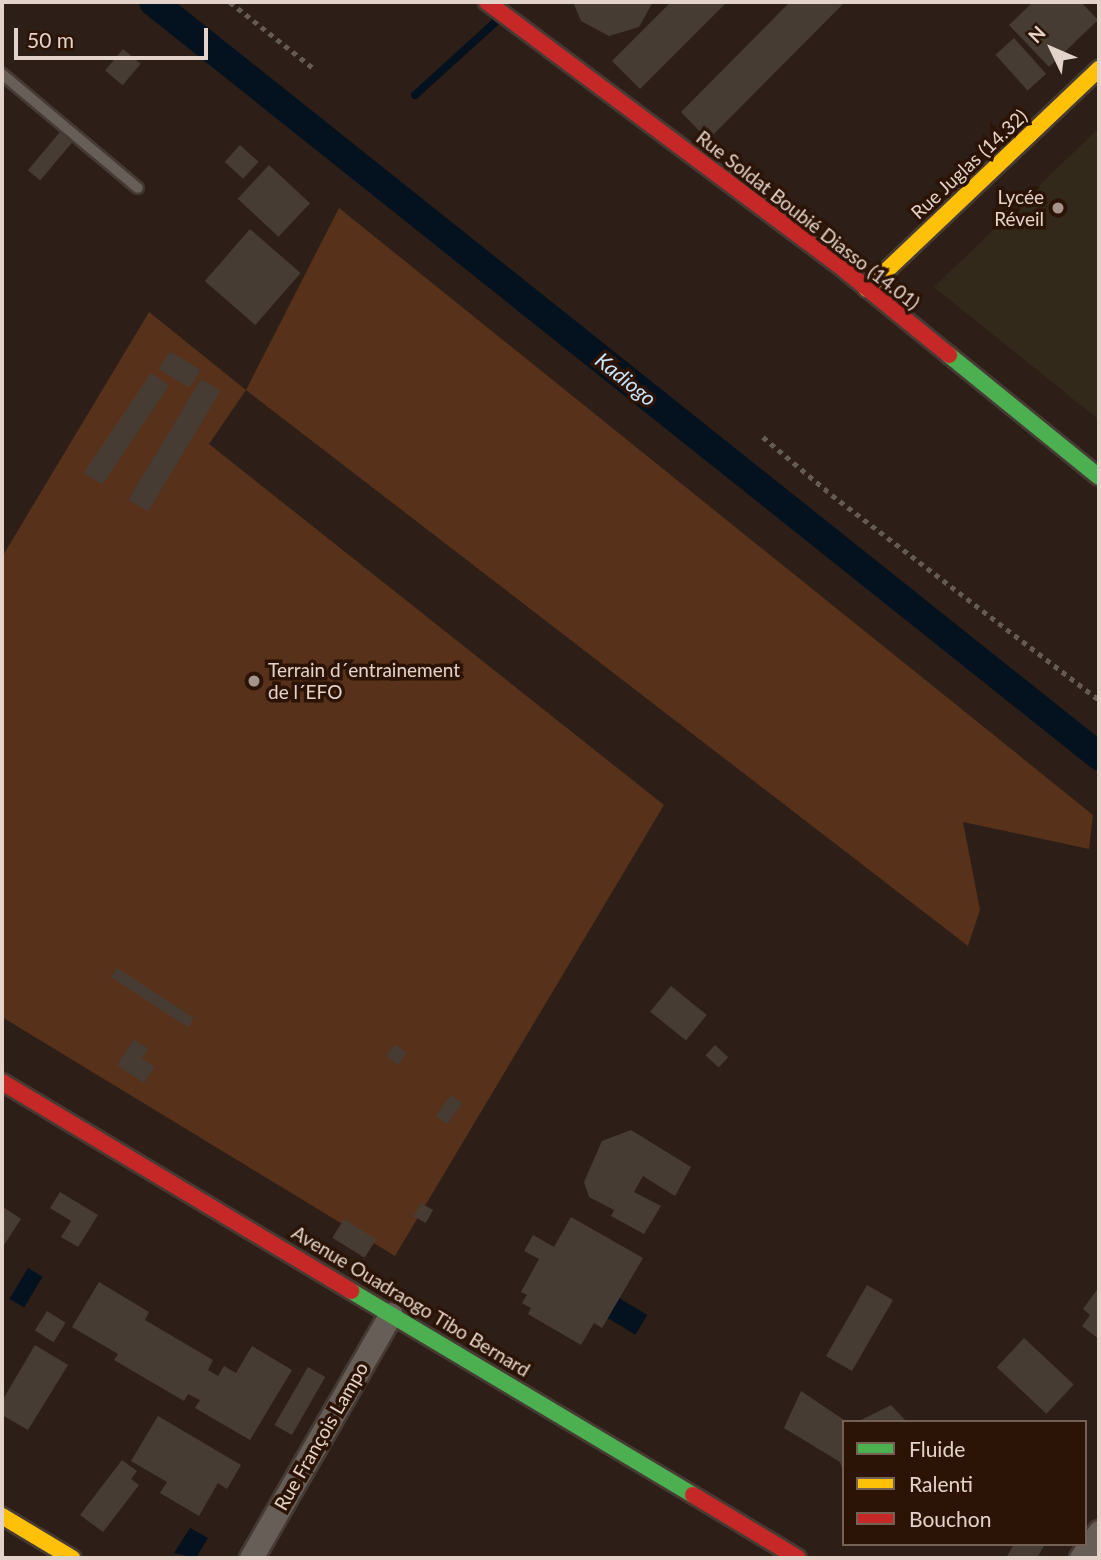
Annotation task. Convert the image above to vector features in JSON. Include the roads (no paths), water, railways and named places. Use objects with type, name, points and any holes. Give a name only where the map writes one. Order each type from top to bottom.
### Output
[{"type":"street","name":"Rue Soldat Boubié Diasso (14.01)","points":[[487,2],[867,289],[1099,477]]},
{"type":"street","name":"Rue Juglas (14.32)","points":[[867,289],[1099,69]]},
{"type":"street","name":"Avenue Ouadraogo Tibo Bernard","points":[[2,1082],[798,1558]]},
{"type":"street","name":"Rue François Lampo","points":[[251,1558],[391,1314]]},
{"type":"street","points":[[2,1516],[72,1558]]},
{"type":"street","points":[[1081,1558],[1099,1532]]},
{"type":"lane","points":[[2,74],[138,188]]},
{"type":"water","points":[[28,1268],[43,1277],[24,1308],[9,1299]]},
{"type":"water","points":[[619,1298],[647,1315],[635,1335],[607,1318]]},
{"type":"water","points":[[190,1528],[208,1538],[196,1558],[174,1553]]},
{"type":"waterway","name":"Kadiogo","points":[[153,2],[1099,756]]},
{"type":"waterway","points":[[415,95],[500,18]]},
{"type":"place","name":"Lycée Réveil","points":[[1058,208]]},
{"type":"place","name":"Terrain d´entrainement de l´EFO","points":[[254,681]]}]
